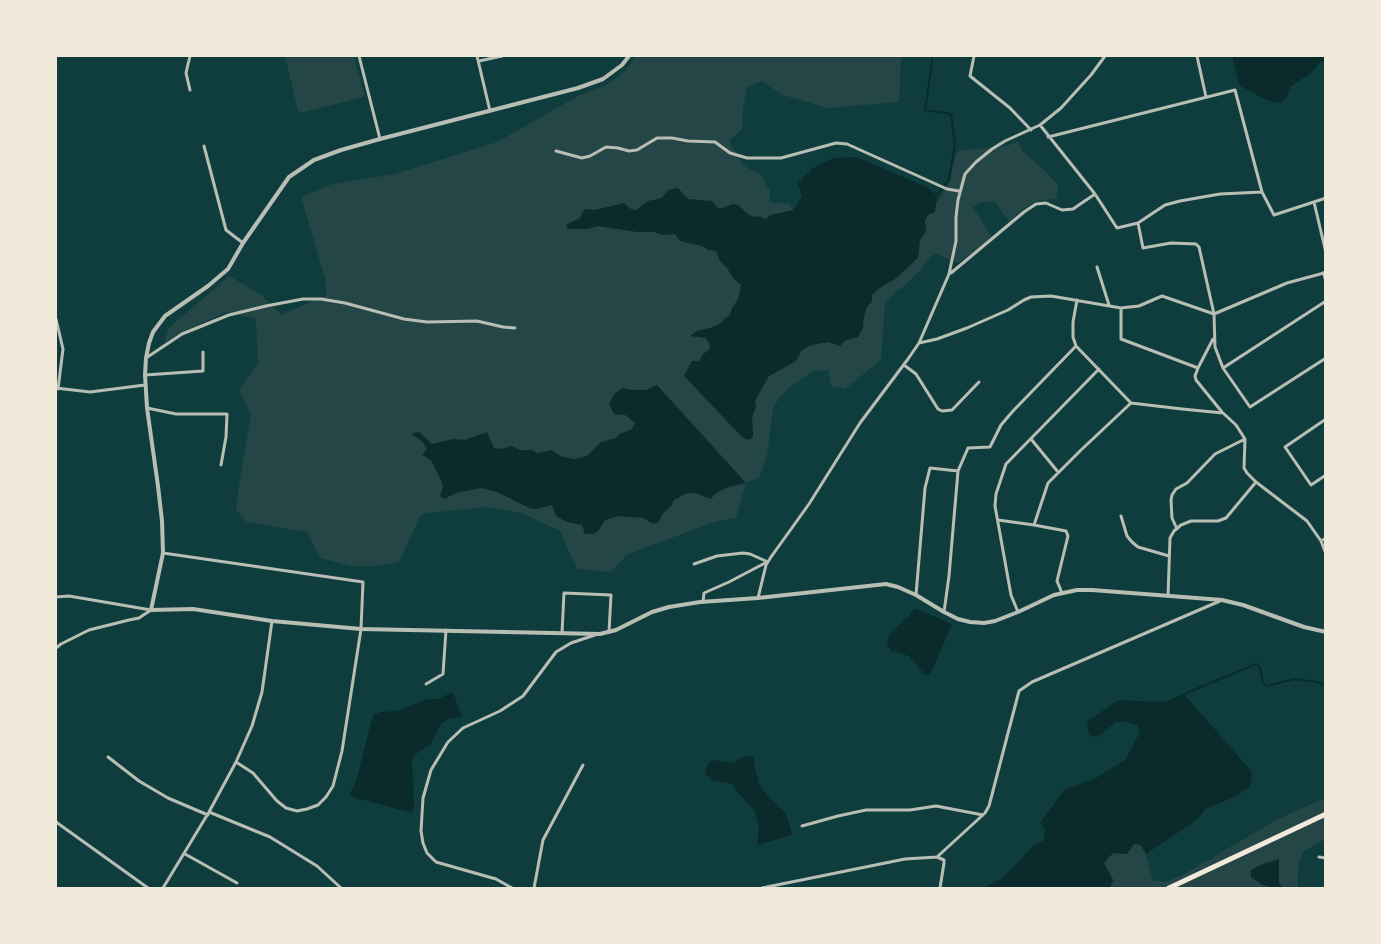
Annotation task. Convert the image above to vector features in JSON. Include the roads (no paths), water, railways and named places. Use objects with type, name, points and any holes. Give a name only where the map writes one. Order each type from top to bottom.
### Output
[{"type":"highway","points":[[1169,888],[1326,814]]},
{"type":"street","points":[[190,56],[186,74],[190,90]]},
{"type":"street","points":[[359,56],[380,139]]},
{"type":"street","points":[[477,56],[490,111]]},
{"type":"street","points":[[479,62],[502,56]]},
{"type":"street","points":[[56,648],[89,630],[139,618],[151,610],[163,553],[162,520],[145,385],[149,343],[153,332],[165,316],[228,269],[243,243],[289,177],[314,160],[341,150],[578,88],[603,79],[622,65],[629,56]]},
{"type":"street","points":[[974,56],[970,76],[1010,108],[1031,130]]},
{"type":"street","points":[[758,598],[768,562],[809,504],[860,423],[919,343],[949,274],[956,241],[959,191],[965,174],[976,162],[1005,141],[1040,125],[1061,108],[1105,56]]},
{"type":"street","points":[[1197,56],[1206,97]]},
{"type":"street","points":[[1048,136],[1235,90],[1262,192],[1274,215],[1326,198]]},
{"type":"street","points":[[1040,125],[1095,194],[1117,228],[1138,223],[1165,205],[1180,201],[1221,194],[1262,192]]},
{"type":"street","points":[[556,151],[582,158],[606,147],[637,150],[657,138],[672,138],[715,142],[730,153],[747,158],[781,158],[836,144],[847,144],[947,189],[959,191]]},
{"type":"street","points":[[204,146],[226,230],[243,243]]},
{"type":"street","points":[[949,274],[1036,204],[1046,203],[1062,210],[1073,209],[1095,194]]},
{"type":"street","points":[[1314,202],[1326,253]]},
{"type":"street","points":[[1138,223],[1143,248],[1171,243],[1196,244],[1199,248],[1214,314],[1215,347],[1223,368],[1250,407],[1326,358]]},
{"type":"street","points":[[1097,267],[1109,306]]},
{"type":"street","points":[[919,343],[967,328],[1031,297],[1051,296],[1121,308],[1139,306],[1162,296],[1214,314],[1287,283],[1325,273],[1326,280]]},
{"type":"street","points":[[146,358],[182,334],[211,322],[303,299],[345,303],[404,319],[427,322],[477,321],[515,328]]},
{"type":"street","points":[[1077,300],[1073,322],[1073,337],[1076,346],[1131,403],[1223,413]]},
{"type":"street","points":[[1223,368],[1326,301]]},
{"type":"street","points":[[1121,308],[1121,339],[1198,368]]},
{"type":"street","points":[[56,319],[63,349],[57,388],[90,392],[145,385]]},
{"type":"street","points":[[1214,337],[1198,368],[1196,380],[1236,425],[1245,439],[1244,468],[1256,482],[1307,521],[1321,541],[1326,554]]},
{"type":"street","points":[[944,612],[958,471],[969,448],[990,447],[1001,425],[1012,411],[1076,346]]},
{"type":"street","points":[[145,375],[204,371],[204,352]]},
{"type":"street","points":[[904,365],[916,374],[938,409],[942,411],[952,410],[979,382]]},
{"type":"street","points":[[1018,612],[1011,595],[995,506],[996,494],[1006,464],[1099,369]]},
{"type":"street","points":[[1034,525],[1048,483],[1131,403]]},
{"type":"street","points":[[147,408],[176,414],[227,414],[221,465]]},
{"type":"street","points":[[1326,419],[1285,447],[1311,485],[1326,476]]},
{"type":"street","points":[[1031,439],[1058,472]]},
{"type":"street","points":[[1177,529],[1172,518],[1171,500],[1176,489],[1187,483],[1215,454],[1245,439]]},
{"type":"street","points":[[916,596],[925,488],[930,468],[958,471]]},
{"type":"street","points":[[1168,596],[1170,538],[1177,529],[1191,520],[1226,519],[1256,482]]},
{"type":"street","points":[[1121,516],[1127,536],[1132,542],[1169,556]]},
{"type":"street","points":[[998,520],[1066,531],[1068,536],[1057,581],[1062,593]]},
{"type":"street","points":[[1321,541],[1326,538]]},
{"type":"street","points":[[163,553],[363,582],[361,629],[342,751],[333,786],[318,805],[297,811],[286,808],[277,801],[253,773],[236,762]]},
{"type":"street","points":[[694,564],[717,556],[743,553],[768,562]]},
{"type":"street","points":[[703,602],[704,593],[768,562]]},
{"type":"street","points":[[512,888],[496,879],[436,862],[427,853],[421,831],[423,798],[431,770],[448,742],[463,728],[500,711],[523,696],[556,652],[571,643],[616,630],[652,612],[703,602],[886,585],[898,587],[958,619],[984,623],[1018,612],[1054,595],[1077,590],[1092,590],[1222,600],[1243,604],[1304,627],[1326,632]]},
{"type":"street","points":[[562,633],[564,593],[611,596],[609,632]]},
{"type":"street","points":[[56,597],[69,596],[151,610],[193,609],[272,621],[361,629],[600,634]]},
{"type":"street","points":[[937,857],[989,806],[1018,691],[1032,682],[1222,600]]},
{"type":"street","points":[[163,888],[208,814],[252,726],[262,692],[272,621]]},
{"type":"street","points":[[426,684],[443,674],[446,630]]},
{"type":"street","points":[[108,757],[139,781],[168,798],[270,837],[318,867],[341,888]]},
{"type":"street","points":[[534,888],[543,840],[583,765]]},
{"type":"street","points":[[802,826],[866,810],[910,810],[936,806],[982,815]]},
{"type":"street","points":[[56,822],[148,888]]},
{"type":"street","points":[[185,854],[237,883]]},
{"type":"street","points":[[762,888],[904,859],[937,857],[944,860],[940,888]]},
{"type":"street","points":[[1319,857],[1326,858]]},
{"type":"waterway","points":[[933,56],[925,110],[951,114],[955,144],[949,180],[944,186]]},
{"type":"waterway","points":[[937,195],[941,189]]},
{"type":"waterway","points":[[1184,694],[1256,664],[1260,667],[1263,683],[1267,686],[1294,679],[1318,682],[1326,686]]}]
